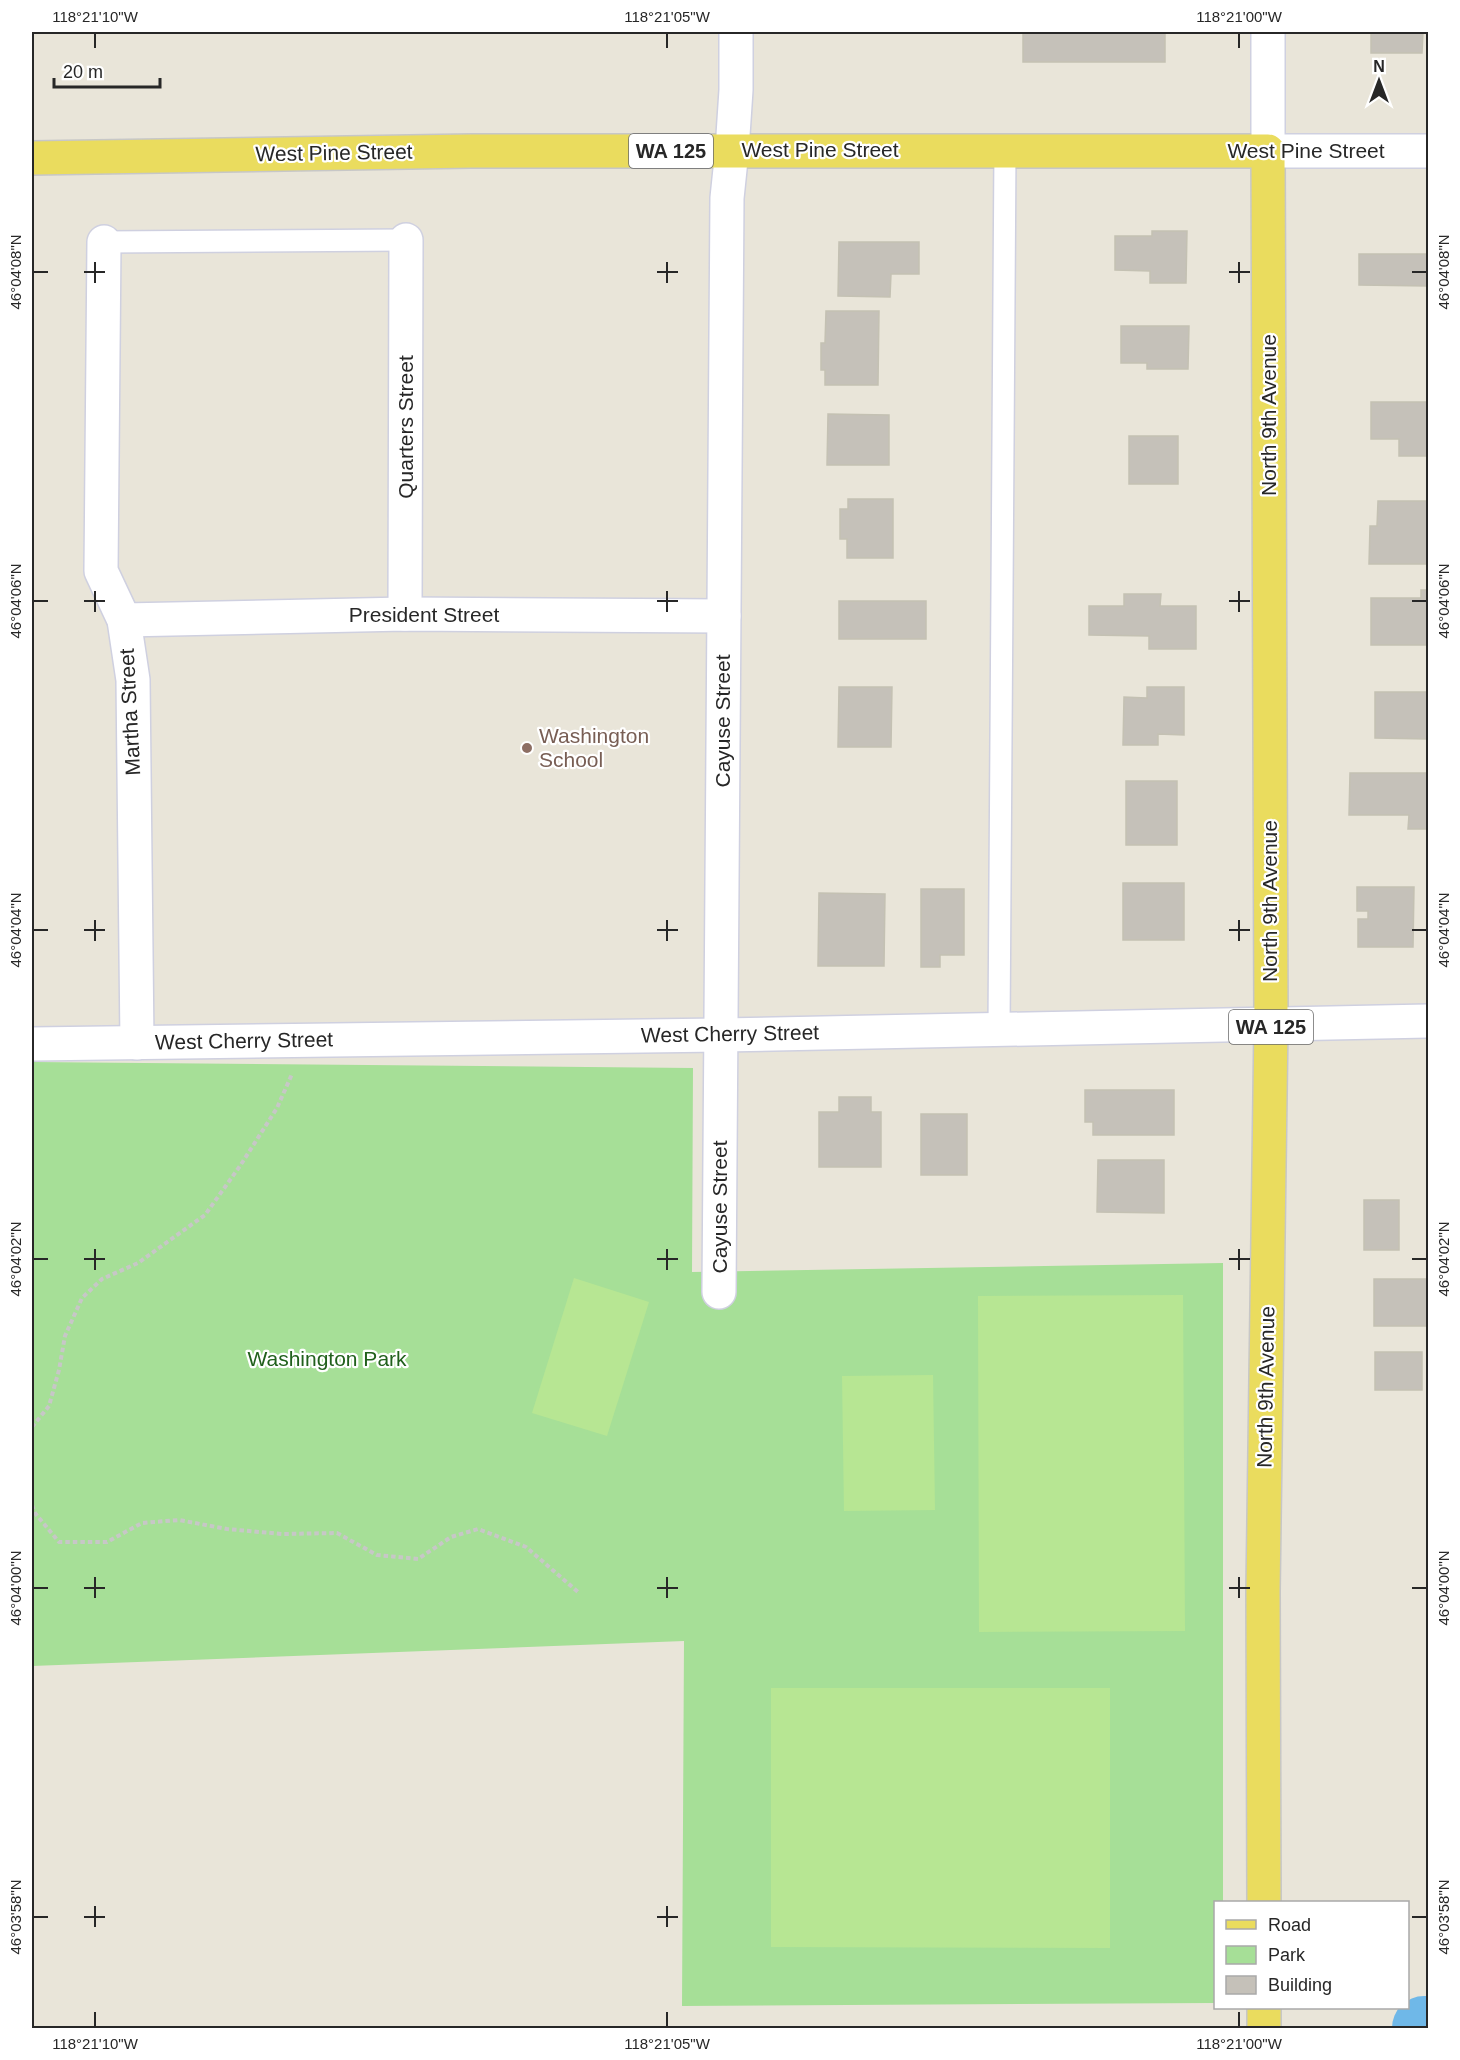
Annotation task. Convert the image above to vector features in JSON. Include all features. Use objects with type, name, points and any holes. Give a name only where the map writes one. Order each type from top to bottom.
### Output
[{"type":"main road","name":"West Pine Street","points":[[32,159],[471,151],[1268,151]]},
{"type":"main road","name":"North 9th Avenue","points":[[1264,1901],[1263,1591],[1271,1024],[1268,151]]},
{"type":"main road","points":[[1264,2009],[1264,2028]]},
{"type":"street","points":[[732,150],[736,90],[736,32]]},
{"type":"street","points":[[1268,32],[1268,151]]},
{"type":"street","name":"Cayuse Street","points":[[719,1292],[727,198],[732,150]]},
{"type":"street","name":"West Pine Street","points":[[1268,151],[1428,151]]},
{"type":"street","name":"Quarters Street","points":[[405,614],[406,240]]},
{"type":"street","name":"Martha Street","points":[[104,242],[101,571],[124,620],[133,680],[137,1042]]},
{"type":"street","name":"President Street","points":[[124,620],[405,614],[724,616]]},
{"type":"street","name":"West Cherry Street","points":[[32,1044],[721,1035],[1428,1021]]},
{"type":"lane","points":[[999,1030],[1005,150]]},
{"type":"lane","points":[[104,242],[406,240]]},
{"type":"path","points":[[32,1427],[50,1406],[65,1336],[82,1298],[102,1279],[138,1263],[205,1215],[277,1108],[307,1040]]},
{"type":"path","points":[[32,1505],[35,1513],[59,1542],[107,1542],[142,1523],[179,1520],[227,1529],[282,1534],[337,1533],[377,1555],[418,1559],[451,1537],[478,1529],[526,1547],[578,1592]]},
{"type":"green space","name":"Washington Park","points":[[32,1062],[693,1068],[692,1272],[1223,1263],[1223,1901],[1214,1901],[1214,2003],[682,2006],[684,1641],[32,1666]]},
{"type":"green space","points":[[574,1278],[649,1302],[607,1436],[532,1413]]},
{"type":"green space","points":[[1183,1295],[1185,1631],[979,1632],[978,1296]]},
{"type":"green space","points":[[933,1375],[935,1510],[844,1511],[842,1376]]},
{"type":"green space","points":[[771,1688],[1110,1688],[1110,1948],[771,1947]]},
{"type":"building","points":[[1023,32],[1165,32],[1165,62],[1023,62]]},
{"type":"building","points":[[1371,32],[1423,32],[1422,53],[1371,53]]},
{"type":"building","points":[[1152,231],[1187,231],[1186,283],[1150,283],[1150,271],[1115,270],[1115,236],[1152,236]]},
{"type":"building","points":[[839,242],[919,242],[919,274],[891,274],[890,297],[838,296]]},
{"type":"building","points":[[1359,254],[1427,254],[1427,286],[1359,285]]},
{"type":"building","points":[[826,311],[879,311],[878,385],[825,385],[825,370],[821,370],[821,343],[825,343]]},
{"type":"building","points":[[1121,326],[1189,326],[1188,369],[1147,369],[1147,363],[1121,363]]},
{"type":"building","points":[[1371,402],[1428,402],[1428,456],[1399,456],[1399,439],[1371,439]]},
{"type":"building","points":[[828,414],[889,415],[889,465],[827,465]]},
{"type":"building","points":[[1129,436],[1178,436],[1178,484],[1129,484]]},
{"type":"building","points":[[848,499],[893,499],[893,558],[847,558],[847,539],[840,539],[840,509],[848,509]]},
{"type":"building","points":[[1378,501],[1428,501],[1428,564],[1369,564],[1370,526],[1377,526]]},
{"type":"building","points":[[1421,590],[1428,590],[1428,645],[1371,645],[1371,598],[1421,598]]},
{"type":"building","points":[[1124,594],[1161,594],[1160,606],[1196,606],[1196,649],[1149,649],[1149,636],[1089,635],[1089,606],[1124,606]]},
{"type":"building","points":[[839,601],[926,601],[926,639],[839,639]]},
{"type":"building","points":[[839,687],[892,687],[891,747],[838,747]]},
{"type":"building","points":[[1147,687],[1184,687],[1184,735],[1158,734],[1158,745],[1123,745],[1124,697],[1147,698]]},
{"type":"building","points":[[1375,692],[1428,692],[1428,739],[1375,738]]},
{"type":"building","points":[[1350,773],[1428,773],[1428,829],[1408,829],[1409,815],[1349,815]]},
{"type":"building","points":[[1126,781],[1177,781],[1177,845],[1126,845]]},
{"type":"building","points":[[1123,883],[1184,883],[1184,940],[1123,940]]},
{"type":"building","points":[[1357,887],[1414,887],[1413,947],[1358,947],[1358,919],[1368,919],[1368,911],[1357,911]]},
{"type":"building","points":[[921,889],[964,889],[964,955],[940,955],[940,967],[921,967]]},
{"type":"building","points":[[819,893],[885,894],[884,966],[818,966]]},
{"type":"building","points":[[1085,1090],[1174,1090],[1174,1135],[1093,1135],[1093,1122],[1085,1122]]},
{"type":"building","points":[[839,1097],[871,1097],[871,1112],[881,1112],[881,1167],[819,1167],[819,1112],[839,1112]]},
{"type":"building","points":[[921,1114],[967,1114],[967,1175],[921,1175]]},
{"type":"building","points":[[1098,1160],[1164,1160],[1164,1213],[1097,1212]]},
{"type":"building","points":[[1364,1200],[1399,1200],[1399,1250],[1364,1250]]},
{"type":"building","points":[[1374,1279],[1427,1279],[1427,1326],[1374,1326]]},
{"type":"building","points":[[1375,1352],[1422,1352],[1422,1390],[1375,1390]]},
{"type":"place","name":"Washington School","points":[[527,748]]}]
